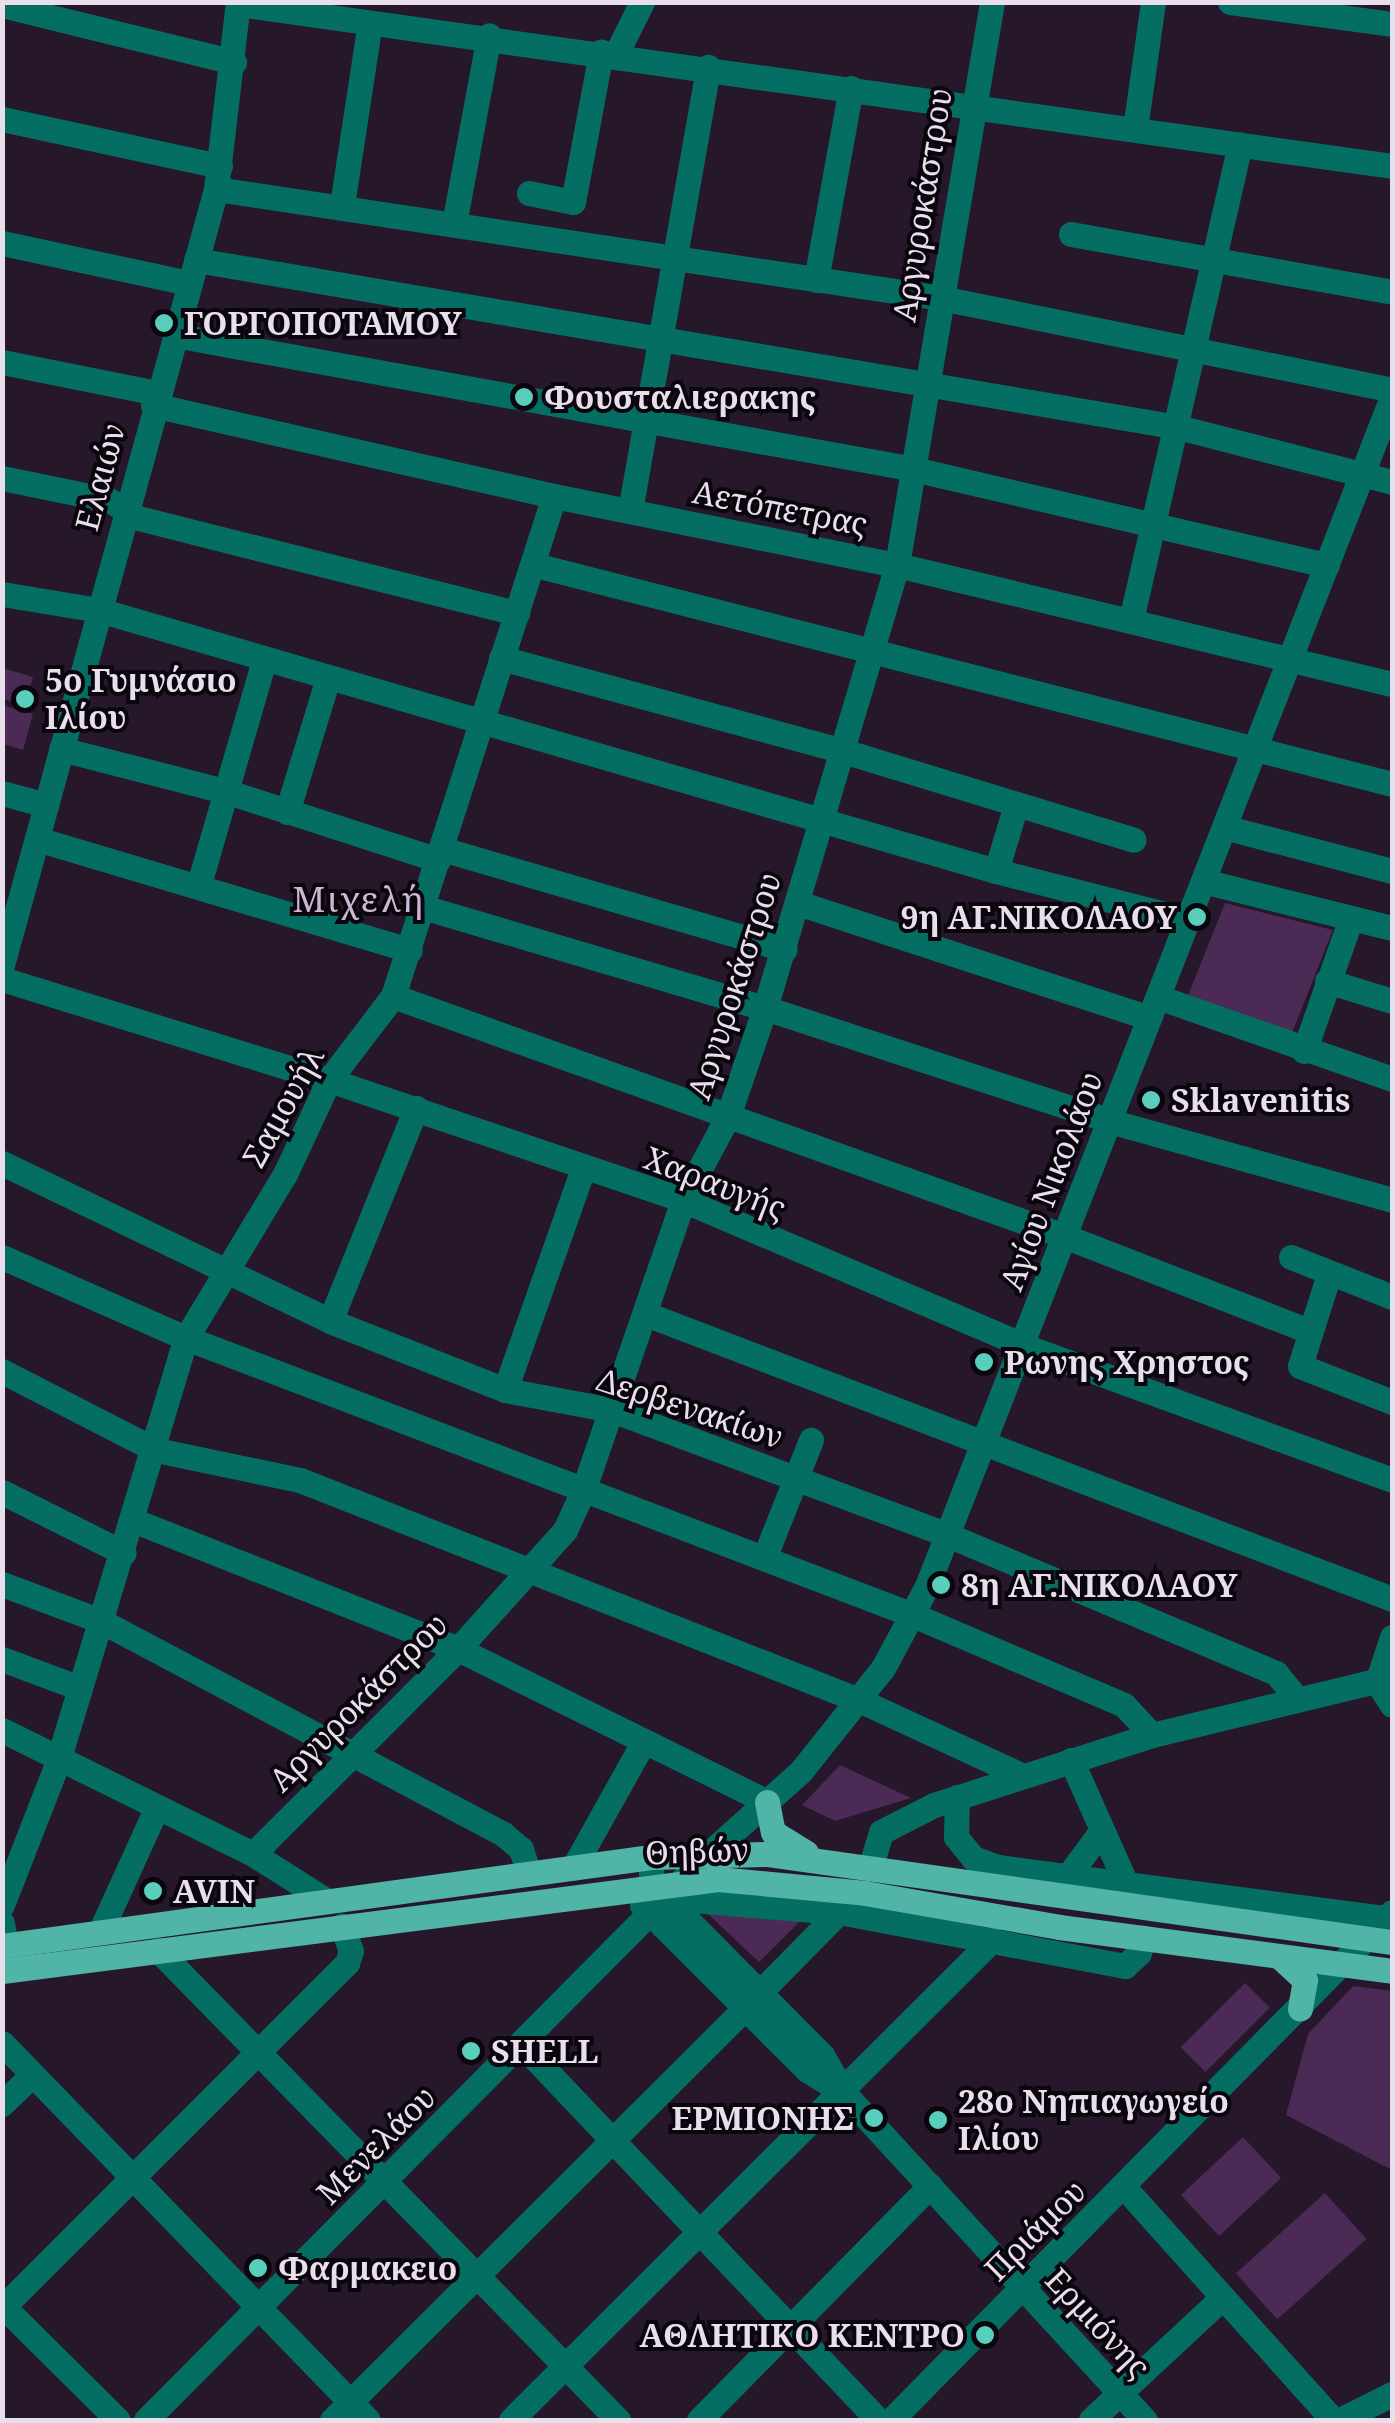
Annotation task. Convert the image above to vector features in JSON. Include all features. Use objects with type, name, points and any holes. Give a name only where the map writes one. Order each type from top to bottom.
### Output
[{"type":"main road","points":[[767,1802],[772,1832],[816,1857]]},
{"type":"main road","name":"Θηβών","points":[[3,1946],[573,1868],[660,1887],[708,1854],[816,1857],[1387,1926]]},
{"type":"main road","name":"Θηβών","points":[[3,1946],[158,1950],[624,1887],[660,1887],[847,1891],[1143,1938],[1392,1971]]},
{"type":"main road","points":[[1271,1952],[1300,1970],[1305,1980],[1300,2009]]},
{"type":"street","points":[[529,193],[573,202],[608,52],[642,2]]},
{"type":"street","name":"Αργυροκάστρου","points":[[253,1854],[458,1649],[530,1570],[564,1530],[583,1491],[683,1200],[728,1116],[765,1008],[798,903],[818,817],[897,564],[909,468],[970,105],[992,2]]},
{"type":"street","points":[[1135,128],[1153,2]]},
{"type":"street","points":[[1230,2],[1310,8],[1392,24]]},
{"type":"street","points":[[238,3],[608,52],[1392,166]]},
{"type":"street","name":"Ελαιών","points":[[2,964],[9,917],[35,844],[218,178],[238,3]]},
{"type":"street","points":[[2,5],[234,62]]},
{"type":"street","points":[[342,205],[370,23]]},
{"type":"street","points":[[454,224],[489,36]]},
{"type":"street","points":[[630,511],[679,261],[708,67]]},
{"type":"street","points":[[816,280],[852,88]]},
{"type":"street","points":[[2,119],[218,178],[342,205],[679,261],[940,298],[1392,393]]},
{"type":"street","points":[[1131,620],[1157,528],[1218,262],[1240,144]]},
{"type":"street","points":[[1071,234],[1392,292]]},
{"type":"street","points":[[2,243],[665,335],[1178,427],[1392,482]]},
{"type":"street","points":[[174,335],[909,468],[1327,565]]},
{"type":"street","name":"Αετόπετρας","points":[[2,362],[554,496],[897,564],[1392,684]]},
{"type":"street","name":"Αγίου Νικολάου","points":[[660,1887],[708,1854],[767,1802],[861,1701],[913,1615],[1392,393]]},
{"type":"street","points":[[2,478],[109,500],[124,510],[516,613]]},
{"type":"street","name":"Σαμουήλ","points":[[2,1905],[58,1761],[135,1521],[186,1338],[225,1266],[285,1174],[328,1080],[393,996],[554,496]]},
{"type":"street","points":[[535,564],[1254,752],[1392,784]]},
{"type":"street","points":[[2,594],[99,610],[996,871],[1188,920]]},
{"type":"street","points":[[501,658],[840,750],[1015,808],[1134,840]]},
{"type":"street","points":[[199,884],[264,660]]},
{"type":"street","points":[[286,812],[328,678]]},
{"type":"street","points":[[61,749],[784,949]]},
{"type":"street","points":[[2,794],[46,805]]},
{"type":"street","points":[[996,871],[1015,808]]},
{"type":"street","points":[[1224,828],[1392,871]]},
{"type":"street","points":[[35,844],[199,884],[356,938],[410,950]]},
{"type":"street","points":[[35,844],[330,939],[356,938]]},
{"type":"street","points":[[1203,881],[1392,928]]},
{"type":"street","points":[[798,903],[1391,1073]]},
{"type":"street","points":[[423,907],[765,1008],[1109,1121],[1392,1200]]},
{"type":"street","points":[[1304,1051],[1352,918]]},
{"type":"street","name":"Χαραυγής","points":[[2,979],[416,1108],[583,1170],[683,1200],[1022,1345],[1392,1480]]},
{"type":"street","points":[[1327,981],[1392,1001]]},
{"type":"street","points":[[393,996],[1064,1236],[1309,1331]]},
{"type":"street","points":[[330,1321],[416,1108]]},
{"type":"street","name":"Δερβενακίων","points":[[2,1163],[225,1266],[330,1321],[505,1390],[612,1410],[947,1535],[1276,1673],[1297,1699]]},
{"type":"street","points":[[505,1390],[583,1170]]},
{"type":"street","points":[[2,1257],[186,1338],[913,1615],[1124,1705],[1152,1735]]},
{"type":"street","points":[[1291,1257],[1328,1276],[1392,1297]]},
{"type":"street","points":[[1328,1276],[1300,1366],[1392,1402]]},
{"type":"street","points":[[646,1314],[985,1439],[1392,1599]]},
{"type":"street","points":[[2,1371],[156,1450],[300,1480],[861,1701],[1021,1775]]},
{"type":"street","points":[[765,1556],[799,1479],[811,1440]]},
{"type":"street","points":[[2,1492],[124,1553]]},
{"type":"street","points":[[135,1521],[458,1649],[767,1802]]},
{"type":"street","points":[[2,1584],[101,1621],[503,1834],[520,1849],[529,1873]]},
{"type":"street","points":[[1392,1637],[1385,1679],[1392,1705]]},
{"type":"street","points":[[2,1659],[80,1688]]},
{"type":"street","points":[[871,1865],[876,1840],[886,1827],[957,1797],[1152,1735],[1385,1679]]},
{"type":"street","points":[[2,1730],[253,1854],[328,1901]]},
{"type":"street","points":[[573,1868],[644,1741]]},
{"type":"street","points":[[1071,1760],[1132,1896]]},
{"type":"street","points":[[957,1797],[951,1828],[973,1858],[1132,1896]]},
{"type":"street","points":[[100,1932],[156,1809]]},
{"type":"street","points":[[1065,1880],[1102,1830]]},
{"type":"street","points":[[660,1887],[839,1912],[1125,1966],[1139,1953],[1143,1938]]},
{"type":"street","name":"Ερμιόνης","points":[[660,1887],[807,2070],[843,2092],[1144,2420]]},
{"type":"street","name":"Μενελάου","points":[[146,2420],[522,2045],[660,1887]]},
{"type":"street","points":[[2,2043],[259,2307],[350,2414],[476,2278],[839,1912]]},
{"type":"street","points":[[118,2420],[3,2307],[346,1964],[351,1951],[342,1926]]},
{"type":"street","name":"Πριάμου","points":[[891,2420],[1344,1962],[1387,1926]]},
{"type":"street","points":[[511,2420],[992,1940]]},
{"type":"street","points":[[158,1950],[256,2056],[618,2420]]},
{"type":"street","points":[[522,2045],[878,2420]]},
{"type":"street","points":[[2,2104],[32,2075]]},
{"type":"street","points":[[699,2420],[930,2186]]},
{"type":"street","points":[[1124,2188],[1337,2420],[1392,2394]]},
{"type":"street","points":[[1091,2420],[1223,2296]]},
{"type":"shaded area","points":[[3,668],[33,677],[25,705],[3,699]]},
{"type":"shaded area","points":[[3,705],[33,714],[23,750],[3,744]]},
{"type":"shaded area","points":[[1225,903],[1333,930],[1292,1033],[1187,998]]},
{"type":"shaded area","points":[[840,1765],[911,1798],[835,1821],[802,1805]]},
{"type":"shaded area","points":[[706,1912],[804,1917],[759,1962]]},
{"type":"shaded area","points":[[1245,1983],[1270,2008],[1205,2072],[1181,2047]]},
{"type":"shaded area","points":[[1353,1986],[1392,1991],[1392,2170],[1286,2115],[1308,2034]]},
{"type":"shaded area","points":[[1243,2137],[1281,2178],[1219,2236],[1181,2195]]},
{"type":"shaded area","points":[[1325,2193],[1366,2239],[1277,2319],[1236,2273]]},
{"type":"place","name":"ΓΟΡΓΟΠΟΤΑΜΟΥ","points":[[164,323]]},
{"type":"place","name":"Φουσταλιερακης","points":[[524,397]]},
{"type":"place","name":"5ο Γυμνάσιο Ιλίου","points":[[25,699]]},
{"type":"place","name":"9η ΑΓ.ΝΙΚΟΛΑΟΥ","points":[[1197,917]]},
{"type":"place","name":"Sklavenitis","points":[[1151,1100]]},
{"type":"place","name":"Ρωνης Χρηστος","points":[[984,1362]]},
{"type":"place","name":"8η ΑΓ.ΝΙΚΟΛΑΟΥ","points":[[941,1585]]},
{"type":"place","name":"AVIN","points":[[153,1891]]},
{"type":"place","name":"SHELL","points":[[471,2051]]},
{"type":"place","name":"ΕΡΜΙΟΝΗΣ","points":[[874,2118]]},
{"type":"place","name":"28ο Νηπιαγωγείο Ιλίου","points":[[938,2120]]},
{"type":"place","name":"Φαρμακειο","points":[[258,2268]]},
{"type":"place","name":"ΑΘΛΗΤΙΚΟ ΚΕΝΤΡΟ","points":[[985,2335]]},
{"type":"district","name":"Μιχελή","points":[[359,899]]}]
